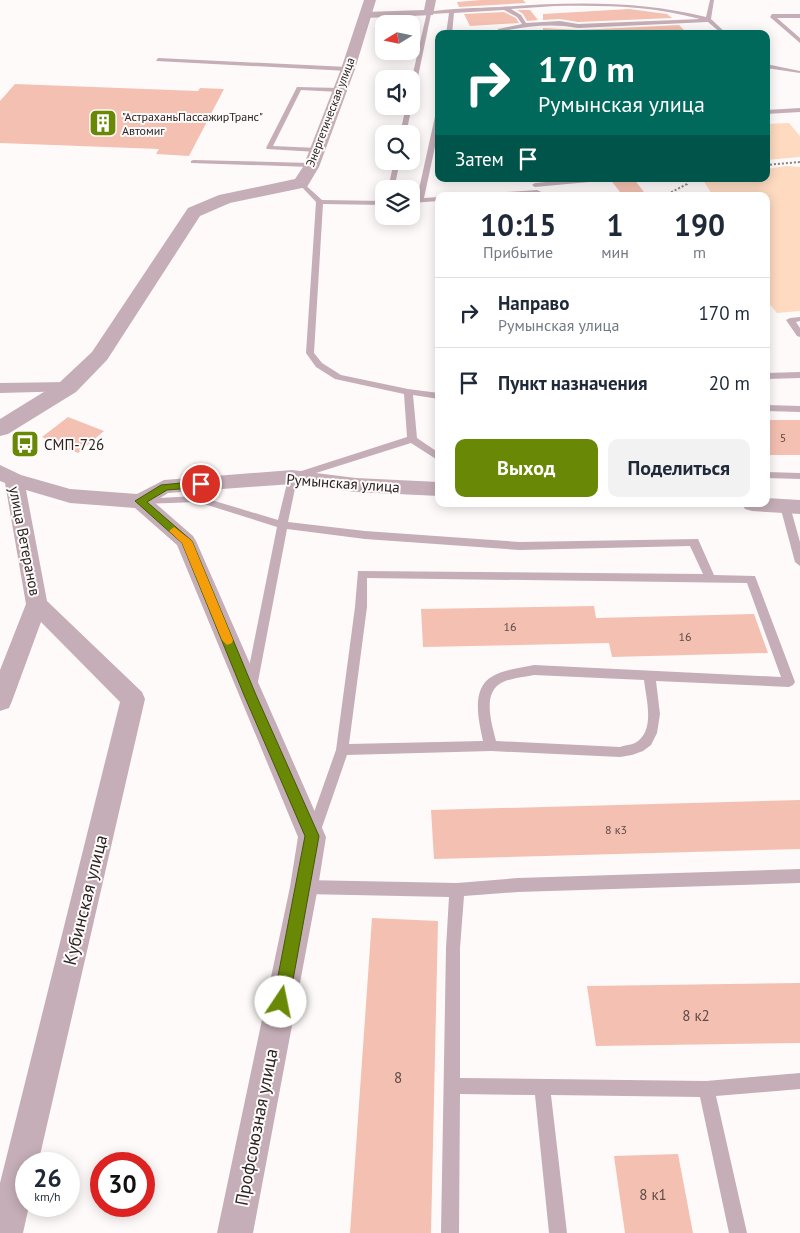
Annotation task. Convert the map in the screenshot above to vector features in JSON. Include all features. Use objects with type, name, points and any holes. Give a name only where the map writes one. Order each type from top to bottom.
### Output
[{"type":"street","points":[[368,7],[429,13],[431,0]]},
{"type":"street","name":"Энергетическая улица","points":[[0,429],[68,387],[100,356],[194,212],[225,199],[301,183],[314,158],[340,90],[368,7]]},
{"type":"street","points":[[0,388],[68,387]]},
{"type":"street","points":[[7,476],[70,496],[140,501],[186,541],[250,695],[312,836]]},
{"type":"street","name":"улица Ветеранов","points":[[0,701],[37,604],[7,476]]},
{"type":"street","name":"Румынская улица","points":[[140,501],[164,487],[292,477],[356,485],[435,489]]},
{"type":"street","points":[[770,505],[792,506]]},
{"type":"street","name":"Кубинская улица","points":[[5,1233],[133,699],[37,604]]},
{"type":"street","name":"Профсоюзная улица","points":[[235,1233],[304,887],[312,836]]},
{"type":"lane","points":[[535,0],[539,6]]},
{"type":"lane","points":[[708,20],[712,0]]},
{"type":"lane","points":[[417,70],[429,13],[603,1],[657,1]]},
{"type":"lane","points":[[650,2],[676,8],[708,20],[720,30]]},
{"type":"lane","points":[[505,8],[519,16],[523,30]]},
{"type":"lane","points":[[450,30],[452,11]]},
{"type":"lane","points":[[800,16],[772,16],[800,41]]},
{"type":"lane","points":[[500,30],[522,25],[560,23],[578,26],[708,20]]},
{"type":"lane","points":[[158,60],[348,68]]},
{"type":"lane","points":[[770,67],[800,72]]},
{"type":"lane","points":[[774,74],[800,72]]},
{"type":"lane","points":[[314,158],[269,148],[299,88],[340,90]]},
{"type":"lane","points":[[770,112],[800,110]]},
{"type":"lane","points":[[435,131],[420,201],[435,199]]},
{"type":"lane","points":[[193,162],[314,158]]},
{"type":"lane","points":[[497,192],[535,185],[567,182]]},
{"type":"lane","points":[[301,183],[320,202],[350,204],[375,203]]},
{"type":"lane","points":[[320,202],[310,353],[319,365],[338,377],[408,392],[435,395]]},
{"type":"lane","points":[[800,319],[790,320],[800,334]]},
{"type":"lane","points":[[770,376],[800,375]]},
{"type":"lane","points":[[408,392],[412,439]]},
{"type":"lane","points":[[770,408],[800,409]]},
{"type":"lane","points":[[412,439],[435,455]]},
{"type":"lane","points":[[250,695],[292,477],[412,439]]},
{"type":"lane","points":[[770,475],[800,476]]},
{"type":"lane","points":[[140,501],[198,499],[282,525],[365,535],[520,546],[694,542],[710,578]]},
{"type":"lane","points":[[792,506],[800,562]]},
{"type":"lane","points":[[312,836],[342,750],[361,607],[362,574],[751,579],[789,682],[534,670],[511,675],[493,682],[486,695],[484,711],[491,746]]},
{"type":"lane","points":[[342,750],[491,746],[620,752],[640,747],[649,737],[654,724],[649,676]]},
{"type":"lane","points":[[304,887],[457,890],[518,885],[800,876]]},
{"type":"lane","points":[[450,1233],[452,948],[457,890]]},
{"type":"lane","points":[[451,1086],[706,1090],[800,1081]]},
{"type":"lane","points":[[542,1088],[558,1233]]},
{"type":"lane","points":[[706,1090],[738,1233]]},
{"type":"path","points":[[770,165],[800,162]]},
{"type":"path","points":[[672,192],[687,184],[687,182]]},
{"type":"shaded area","points":[[789,123],[800,136],[800,157],[770,160],[770,124]]},
{"type":"shaded area","points":[[786,166],[800,167],[800,311],[777,313],[770,305],[770,192],[710,192],[704,182],[770,182],[770,168]]},
{"type":"building","points":[[523,0],[526,3],[459,7],[457,2]]},
{"type":"building","points":[[629,9],[667,14],[672,18],[578,22],[560,19],[543,20],[543,14]]},
{"type":"building","points":[[517,10],[530,10],[538,20],[527,21],[523,14]]},
{"type":"building","points":[[504,12],[516,18],[519,23],[470,26],[464,14]]},
{"type":"building","points":[[679,25],[684,30],[578,30]]},
{"type":"building","points":[[543,28],[578,30],[543,30]]},
{"type":"building","name":"\"АстраханьПассажирТранс\" Автомиг","points":[[15,84],[198,91],[200,88],[224,89],[189,156],[156,154],[159,149],[0,143],[0,101]]},
{"type":"building","points":[[612,182],[636,182],[644,192],[620,192]]},
{"type":"building","points":[[68,417],[104,431],[78,453],[42,437]]},
{"type":"building","points":[[770,420],[800,420],[800,455],[770,455]]},
{"type":"building","points":[[594,606],[596,618],[754,614],[768,653],[612,657],[609,643],[423,647],[421,609]]},
{"type":"building","points":[[800,800],[800,849],[434,859],[431,810]]},
{"type":"building","points":[[372,918],[438,921],[431,1233],[350,1233]]},
{"type":"building","points":[[800,983],[800,1043],[596,1046],[587,986]]},
{"type":"building","points":[[678,1154],[693,1233],[625,1233],[614,1156]]},
{"type":"slow traffic","points":[[174,531],[186,541],[227,640]]},
{"type":"place","name":"\"АстраханьПассажирТранс\" Автомиг","points":[[103,123]]},
{"type":"place","name":"СМП-726","points":[[25,444]]},
{"type":"route","points":[[201,484],[164,487],[140,501],[186,541],[250,695],[312,836],[281,1002]]}]
